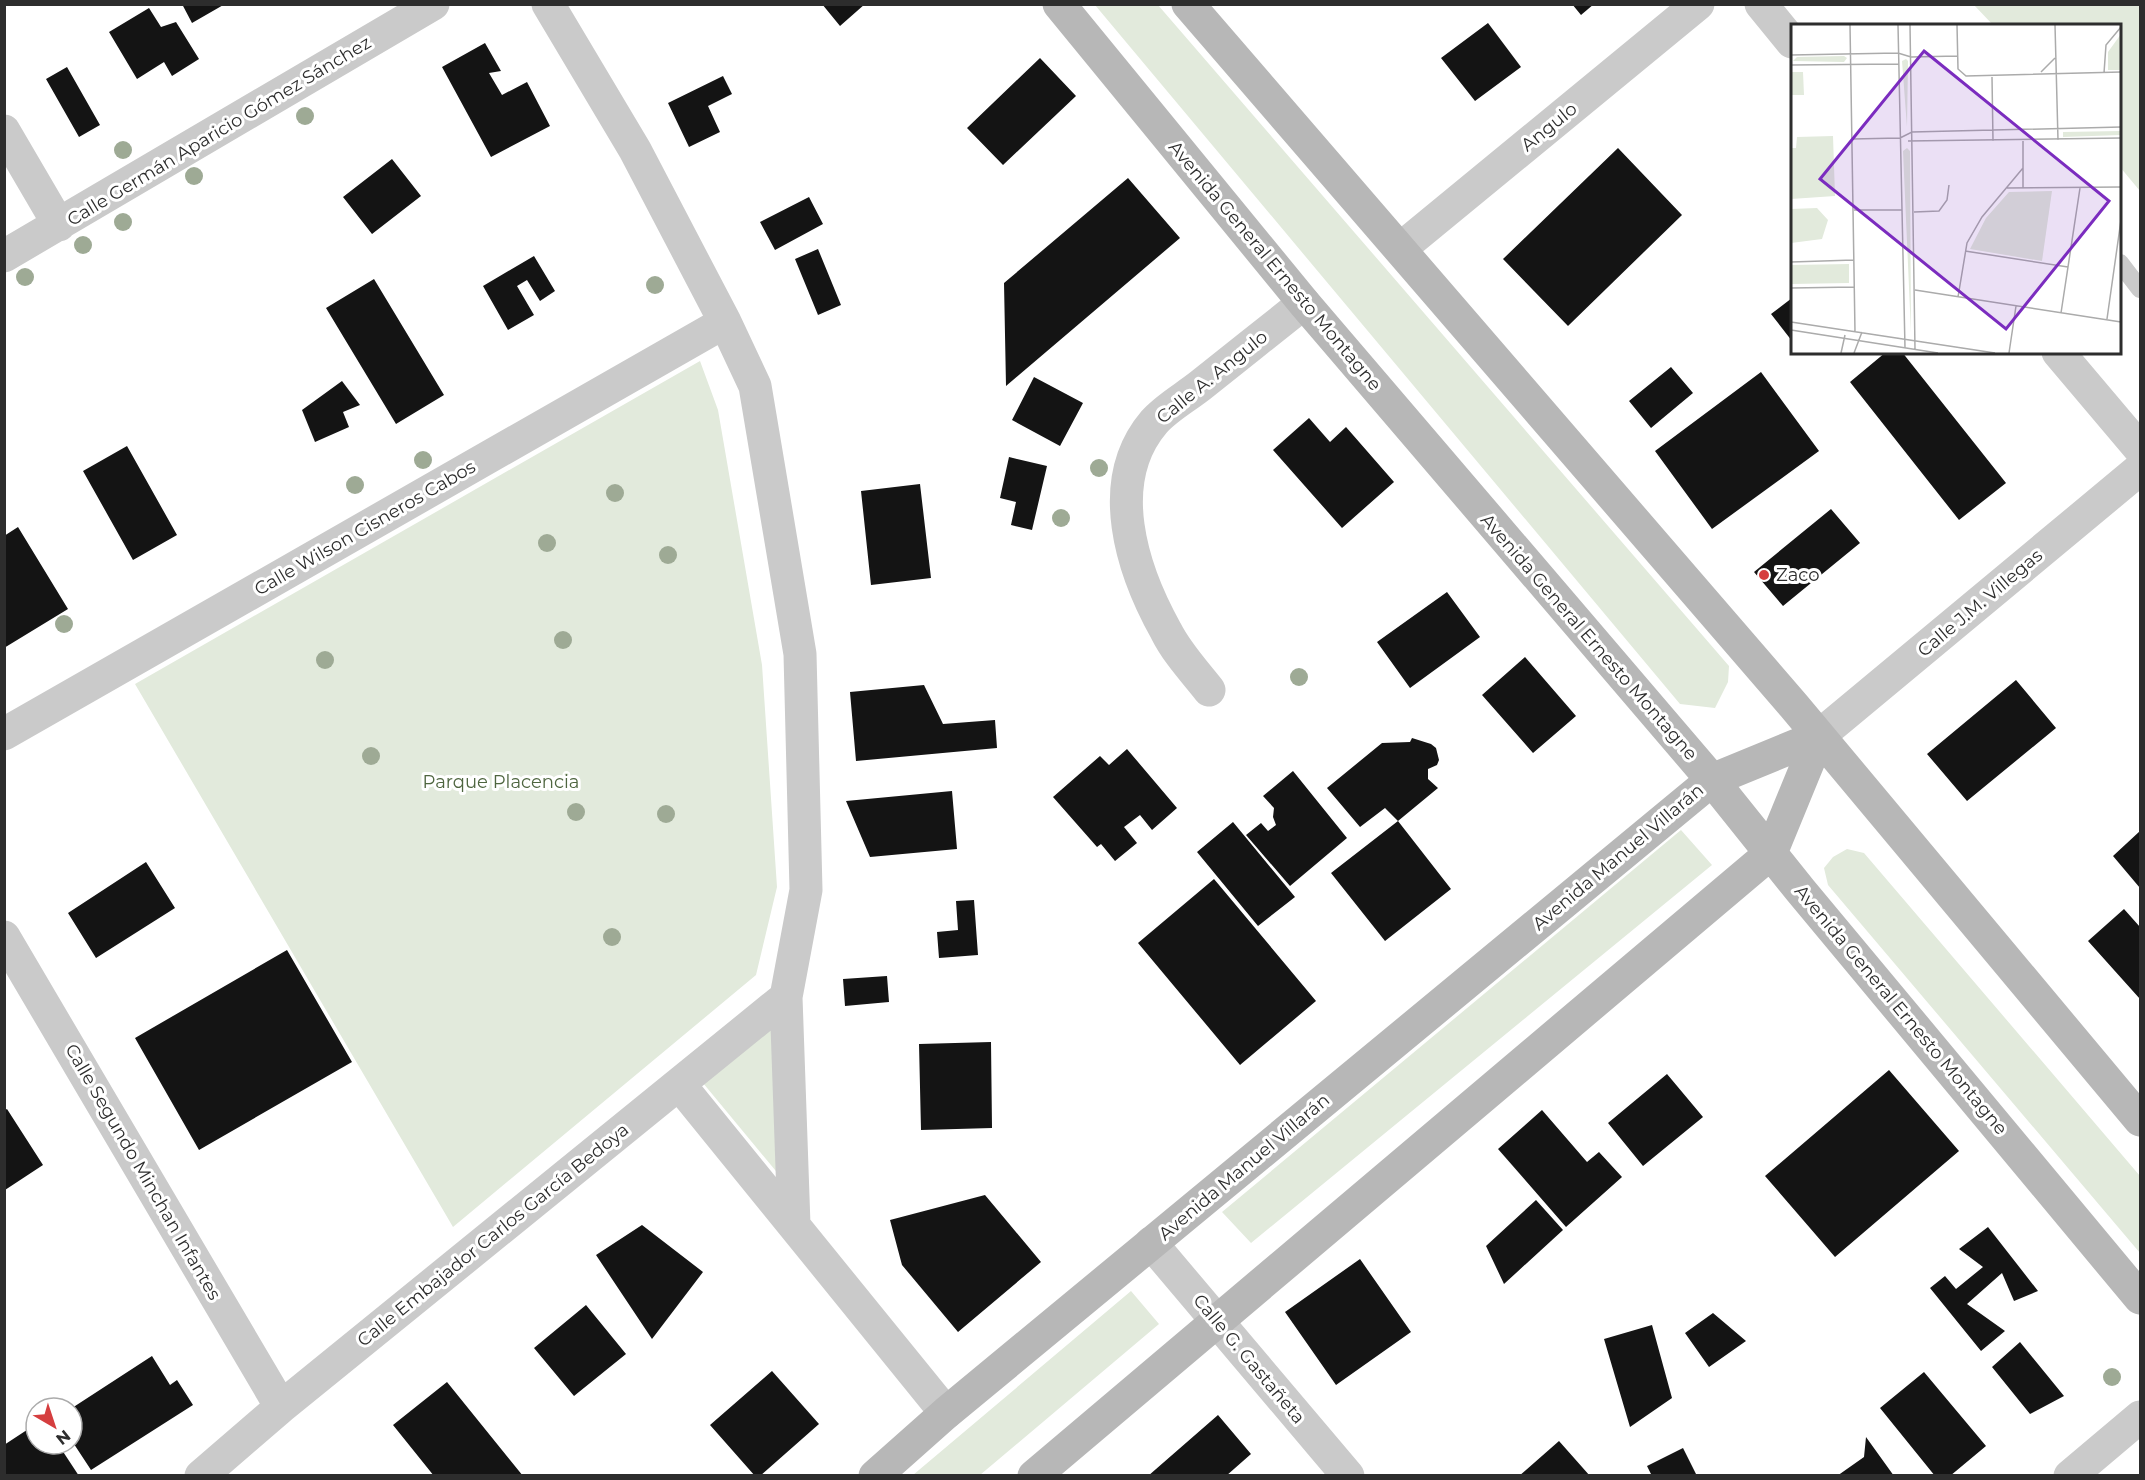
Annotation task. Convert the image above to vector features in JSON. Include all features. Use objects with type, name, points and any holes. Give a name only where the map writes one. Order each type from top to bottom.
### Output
[{"type":"main road","name":"Avenida General Ernesto Montagne","points":[[1059,4],[1304,303],[1712,780],[2140,1298]]},
{"type":"main road","points":[[1188,4],[1819,736],[2140,1120]]},
{"type":"main road","points":[[1034,1476],[1771,853],[1819,736]]},
{"type":"main road","name":"Avenida Manuel Villarán","points":[[875,1476],[946,1413],[1712,780],[1819,736]]},
{"type":"street","name":"Calle Germán Aparicio Gómez Sánchez","points":[[4,256],[433,4]]},
{"type":"street","points":[[549,4],[634,150],[725,322],[755,386],[800,654],[806,890],[786,998],[794,1225]]},
{"type":"street","name":"Angulo","points":[[1400,249],[1698,4]]},
{"type":"street","points":[[1761,4],[1791,41]]},
{"type":"street","points":[[4,131],[59,225]]},
{"type":"street","name":"Calle A. Angulo","points":[[1209,690],[1167,633],[1139,573],[1126,508],[1128,482],[1134,454],[1155,421],[1304,303]]},
{"type":"street","name":"Calle Wilson Cisneros Cabos","points":[[4,734],[725,322]]},
{"type":"street","points":[[2060,354],[2140,449]]},
{"type":"street","name":"Calle J.M. Villegas","points":[[1819,736],[2140,469]]},
{"type":"street","name":"Calle Segundo Minchan Infantes","points":[[4,938],[281,1407]]},
{"type":"street","name":"Calle Embajador Carlos García Bedoya","points":[[201,1476],[281,1407],[786,998]]},
{"type":"street","points":[[680,1084],[946,1413]]},
{"type":"street","name":"Calle G. Gastañeta","points":[[1151,1243],[1348,1476]]},
{"type":"street","points":[[2070,1476],[2140,1417]]},
{"type":"lane","points":[[2121,264],[2140,289]]},
{"type":"green space","points":[[1095,5],[1158,5],[1729,666],[1728,682],[1715,708],[1680,704]]},
{"type":"green space","points":[[1974,5],[2140,5],[2140,191],[2121,168],[2121,24],[1992,24]]},
{"type":"green space","name":"Parque Placencia","points":[[700,361],[718,410],[762,665],[777,887],[756,975],[453,1227],[135,684]]},
{"type":"green space","points":[[1681,830],[1712,865],[1251,1243],[1222,1212]]},
{"type":"green space","points":[[1847,849],[1864,853],[2140,1176],[2140,1253],[1828,885],[1824,868],[1833,857]]},
{"type":"green space","points":[[778,1020],[785,1182],[703,1083]]},
{"type":"green space","points":[[1131,1291],[1159,1324],[980,1475],[913,1475]]},
{"type":"building","points":[[182,4],[225,4],[192,23]]},
{"type":"building","points":[[822,4],[865,4],[840,26]]},
{"type":"building","points":[[1572,4],[1594,4],[1581,15]]},
{"type":"building","points":[[149,8],[161,27],[176,22],[199,59],[172,76],[164,62],[137,79],[109,32]]},
{"type":"building","points":[[1488,23],[1521,67],[1475,101],[1441,58]]},
{"type":"building","points":[[485,43],[501,71],[489,73],[502,95],[527,82],[550,126],[491,157],[442,67]]},
{"type":"building","points":[[1040,58],[1076,96],[1003,165],[967,128]]},
{"type":"building","points":[[67,67],[100,125],[79,137],[46,79]]},
{"type":"building","points":[[723,76],[732,94],[708,106],[720,132],[689,147],[668,103]]},
{"type":"building","points":[[1618,148],[1682,215],[1568,326],[1503,259]]},
{"type":"building","points":[[392,159],[421,196],[372,234],[343,197]]},
{"type":"building","points":[[1128,178],[1180,238],[1006,386],[1004,283]]},
{"type":"building","points":[[809,197],[823,224],[775,250],[760,222]]},
{"type":"building","points":[[818,249],[841,305],[818,315],[795,259]]},
{"type":"building","points":[[534,256],[555,291],[540,301],[527,280],[517,286],[534,315],[508,330],[483,286]]},
{"type":"building","points":[[374,279],[444,395],[396,424],[326,308]]},
{"type":"building","points":[[1791,299],[1791,340],[1771,314]]},
{"type":"building","points":[[1884,354],[1904,354],[2006,483],[1959,520],[1850,382]]},
{"type":"building","points":[[1671,367],[1693,393],[1651,428],[1629,401]]},
{"type":"building","points":[[1761,372],[1819,451],[1712,529],[1655,451]]},
{"type":"building","points":[[1034,377],[1083,403],[1060,446],[1012,420]]},
{"type":"building","points":[[342,381],[360,405],[343,412],[349,427],[315,442],[302,410]]},
{"type":"building","points":[[1309,418],[1330,442],[1346,427],[1394,482],[1342,528],[1273,450]]},
{"type":"building","points":[[127,446],[177,535],[133,560],[83,471]]},
{"type":"building","points":[[1009,457],[1047,466],[1032,530],[1011,525],[1016,502],[1000,498]]},
{"type":"building","points":[[920,484],[931,578],[871,585],[861,491]]},
{"type":"building","points":[[1831,509],[1860,543],[1783,606],[1754,572]]},
{"type":"building","points":[[18,527],[68,609],[4,648],[4,536]]},
{"type":"building","points":[[1447,592],[1480,637],[1410,688],[1377,642]]},
{"type":"building","points":[[1525,657],[1576,716],[1533,753],[1482,695]]},
{"type":"building","points":[[2016,680],[2056,728],[1967,801],[1927,754]]},
{"type":"building","points":[[924,685],[943,724],[995,720],[997,748],[856,761],[850,692]]},
{"type":"building","points":[[1412,738],[1436,748],[1439,760],[1437,765],[1428,769],[1428,779],[1438,788],[1398,821],[1385,808],[1360,827],[1327,788],[1382,743],[1410,742]]},
{"type":"building","points":[[1127,749],[1177,808],[1152,830],[1140,815],[1124,827],[1137,843],[1115,861],[1101,844],[1097,847],[1053,797],[1100,756],[1109,765]]},
{"type":"building","points":[[1293,771],[1347,838],[1290,886],[1246,835],[1261,823],[1268,831],[1276,825],[1273,817],[1274,808],[1263,796]]},
{"type":"building","points":[[952,791],[957,849],[870,857],[846,801]]},
{"type":"building","points":[[1398,821],[1451,889],[1385,941],[1331,873]]},
{"type":"building","points":[[1233,822],[1295,897],[1258,926],[1197,852]]},
{"type":"building","points":[[2140,831],[2140,888],[2113,856]]},
{"type":"building","points":[[146,862],[175,908],[96,958],[68,913]]},
{"type":"building","points":[[1214,879],[1316,1001],[1240,1065],[1138,943]]},
{"type":"building","points":[[974,900],[978,955],[939,958],[937,932],[958,930],[956,901]]},
{"type":"building","points":[[2124,909],[2140,927],[2140,999],[2088,941]]},
{"type":"building","points":[[287,950],[352,1062],[199,1150],[135,1038]]},
{"type":"building","points":[[887,976],[889,1002],[845,1006],[843,979]]},
{"type":"building","points":[[991,1042],[992,1128],[921,1130],[919,1044]]},
{"type":"building","points":[[1889,1070],[1959,1151],[1835,1257],[1765,1176]]},
{"type":"building","points":[[1667,1074],[1703,1117],[1643,1166],[1608,1123]]},
{"type":"building","points":[[7,1109],[43,1165],[5,1190],[5,1110]]},
{"type":"building","points":[[1542,1110],[1587,1162],[1599,1152],[1622,1177],[1566,1227],[1498,1149]]},
{"type":"building","points":[[985,1195],[1041,1262],[958,1332],[902,1265],[890,1220]]},
{"type":"building","points":[[1536,1200],[1563,1230],[1504,1284],[1486,1246]]},
{"type":"building","points":[[642,1225],[703,1272],[652,1339],[596,1255]]},
{"type":"building","points":[[1988,1227],[2038,1291],[2014,1301],[2002,1273],[1967,1304],[2005,1331],[1981,1351],[1930,1288],[1945,1276],[1956,1289],[1983,1267],[1959,1249]]},
{"type":"building","points":[[1360,1259],[1411,1332],[1336,1385],[1285,1312]]},
{"type":"building","points":[[586,1305],[626,1354],[574,1396],[534,1348]]},
{"type":"building","points":[[1713,1313],[1746,1341],[1709,1367],[1685,1333]]},
{"type":"building","points":[[1652,1325],[1672,1398],[1630,1427],[1604,1339]]},
{"type":"building","points":[[2020,1342],[2064,1396],[2030,1414],[1992,1367]]},
{"type":"building","points":[[152,1356],[170,1385],[177,1380],[193,1405],[91,1470],[82,1456],[84,1456],[84,1400]]},
{"type":"building","points":[[772,1371],[819,1424],[760,1476],[755,1476],[710,1425]]},
{"type":"building","points":[[1924,1372],[1986,1446],[1950,1476],[1935,1476],[1880,1408]]},
{"type":"building","points":[[447,1382],[523,1476],[434,1476],[393,1425]]},
{"type":"building","points":[[1218,1415],[1251,1454],[1226,1476],[1148,1476]]},
{"type":"building","points":[[24,1432],[24,1456],[66,1456],[79,1476],[4,1476],[4,1445]]},
{"type":"building","points":[[1866,1437],[1894,1476],[1837,1476],[1864,1457]]},
{"type":"building","points":[[1559,1441],[1590,1476],[1519,1476]]},
{"type":"building","points":[[1683,1448],[1697,1476],[1652,1476],[1647,1466]]},
{"type":"place","name":"Zaco","points":[[1764,575]]}]
